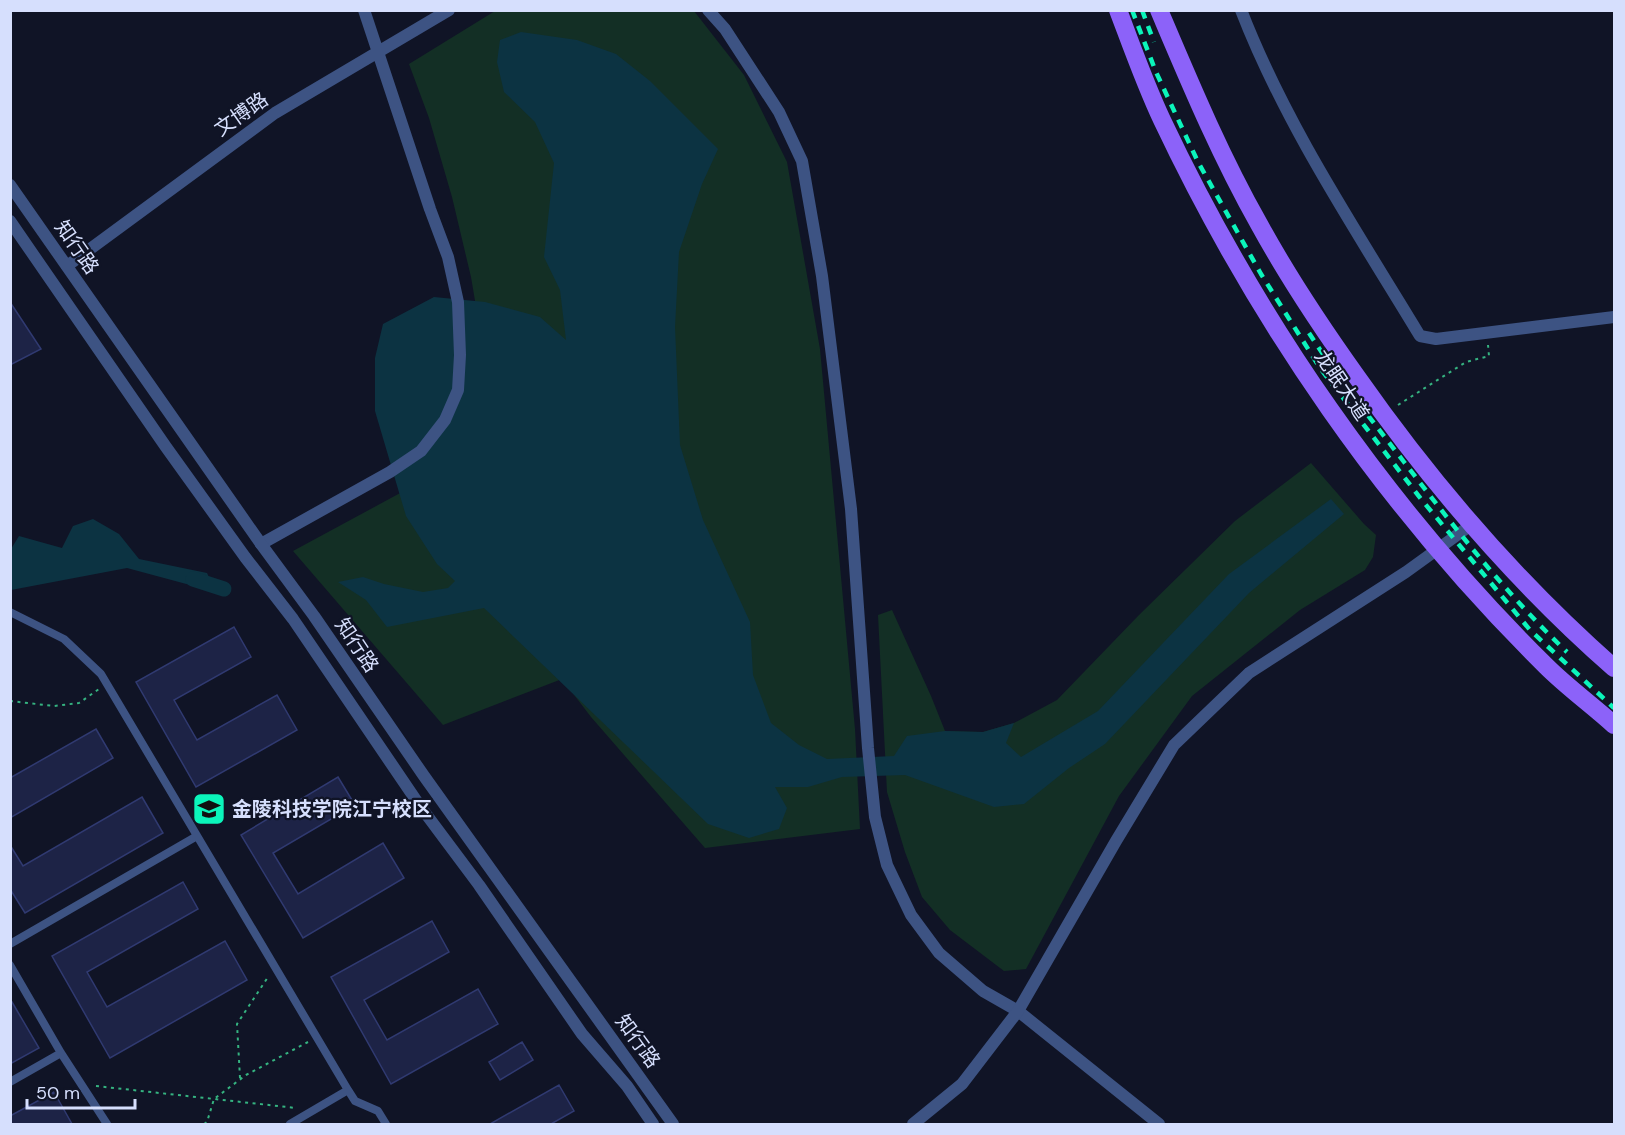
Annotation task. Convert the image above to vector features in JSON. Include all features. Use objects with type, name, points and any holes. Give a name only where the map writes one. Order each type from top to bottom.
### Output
[{"type":"main road","name":"龙眠大道","points":[[1118,10],[1161,118],[1210,217],[1280,334],[1347,435],[1462,579],[1547,667],[1614,725]]},
{"type":"main road","name":"龙眠大道","points":[[1160,10],[1206,122],[1259,225],[1320,325],[1383,415],[1453,504],[1495,553],[1576,634],[1614,668]]},
{"type":"street","points":[[261,544],[390,472],[421,451],[445,420],[458,390],[460,355],[458,302],[448,257],[429,209],[364,10]]},
{"type":"street","name":"文博路","points":[[67,266],[275,113],[449,10]]},
{"type":"street","points":[[708,10],[725,29],[779,112],[802,161],[822,276],[851,508],[868,748],[875,817],[887,865],[911,915],[939,953],[984,991],[1018,1011],[1159,1125]]},
{"type":"street","points":[[1241,10],[1253,43],[1294,129],[1420,336],[1436,339],[1614,317]]},
{"type":"street","name":"知行路","points":[[10,186],[314,616],[424,776],[673,1125]]},
{"type":"street","name":"知行路","points":[[10,221],[166,447],[293,619],[420,806],[479,885],[582,1034],[627,1086],[653,1125]]},
{"type":"street","points":[[913,1125],[962,1084],[1018,1011],[1174,745],[1249,673],[1396,578],[1471,525]]},
{"type":"lane","points":[[10,612],[64,639],[101,674],[348,1090],[355,1101],[378,1111],[386,1125]]},
{"type":"lane","points":[[10,944],[197,836]]},
{"type":"lane","points":[[10,965],[61,1053],[107,1125]]},
{"type":"lane","points":[[10,1082],[61,1053]]},
{"type":"lane","points":[[290,1125],[348,1090]]},
{"type":"path","points":[[1383,415],[1466,362],[1489,356],[1488,333]]},
{"type":"path","points":[[10,701],[54,706],[79,703],[106,683]]},
{"type":"path","points":[[240,1079],[237,1024],[275,967]]},
{"type":"path","points":[[204,1125],[214,1099],[240,1079],[316,1037]]},
{"type":"path","points":[[81,1084],[314,1110]]},
{"type":"green space","points":[[495,11],[694,11],[744,75],[787,162],[820,349],[855,729],[860,829],[705,848],[591,717],[562,679],[443,725],[293,551],[452,465],[483,348],[471,277],[452,197],[429,118],[409,64]]},
{"type":"green space","points":[[1311,463],[1376,535],[1373,557],[1365,570],[1300,610],[1192,696],[1119,796],[1026,969],[1004,971],[950,930],[922,897],[905,852],[887,792],[878,615],[892,610],[945,731],[983,732],[1014,723],[1057,700],[1235,521]]},
{"type":"water","points":[[521,32],[577,40],[616,54],[650,81],[718,149],[702,184],[679,252],[675,327],[680,445],[703,520],[750,622],[753,675],[771,723],[799,745],[827,759],[894,756],[907,736],[945,731],[983,732],[1014,723],[1006,743],[1021,757],[1098,711],[1229,574],[1331,499],[1344,514],[1249,593],[1105,744],[1069,768],[1024,804],[994,807],[905,775],[842,777],[808,787],[775,787],[787,808],[779,829],[749,838],[708,824],[484,608],[387,627],[366,600],[338,582],[363,577],[423,592],[448,588],[455,581],[437,564],[406,516],[375,411],[375,358],[383,324],[434,297],[485,302],[540,317],[566,340],[560,290],[544,257],[554,163],[535,122],[504,92],[497,62],[500,40]]},
{"type":"water","points":[[93,519],[119,534],[139,559],[207,573],[216,592],[127,568],[11,590],[11,549],[19,536],[62,548],[73,526]]},
{"type":"building","points":[[10,302],[41,349],[10,365]]},
{"type":"building","points":[[234,627],[251,657],[174,700],[197,740],[277,695],[297,730],[196,787],[136,682]]},
{"type":"building","points":[[96,729],[113,758],[10,818],[10,778]]},
{"type":"building","points":[[338,777],[355,805],[273,853],[298,894],[383,843],[404,878],[303,938],[241,835]]},
{"type":"building","points":[[142,797],[163,833],[25,913],[10,889],[10,845],[23,866]]},
{"type":"building","points":[[183,882],[198,909],[87,972],[107,1007],[225,941],[247,980],[110,1058],[52,956]]},
{"type":"building","points":[[432,921],[449,952],[364,1000],[387,1040],[478,989],[498,1024],[391,1084],[331,977]]},
{"type":"building","points":[[12,1002],[39,1048],[10,1064],[10,1003]]},
{"type":"building","points":[[522,1042],[533,1060],[500,1080],[489,1062]]},
{"type":"building","points":[[559,1085],[574,1111],[551,1124],[490,1124]]},
{"type":"building","points":[[54,1092],[72,1124],[10,1124],[10,1116]]},
{"type":"waterway","points":[[193,579],[224,589]]},
{"type":"railway","points":[[1132,10],[1156,72],[1198,162],[1261,274],[1320,368],[1421,499],[1530,630],[1614,708]]},
{"type":"railway","points":[[1142,10],[1154,42]]},
{"type":"railway","points":[[1309,333],[1355,398],[1462,536],[1502,584],[1567,652]]},
{"type":"place","name":"金陵科技学院江宁校区","points":[[209,809]]}]
